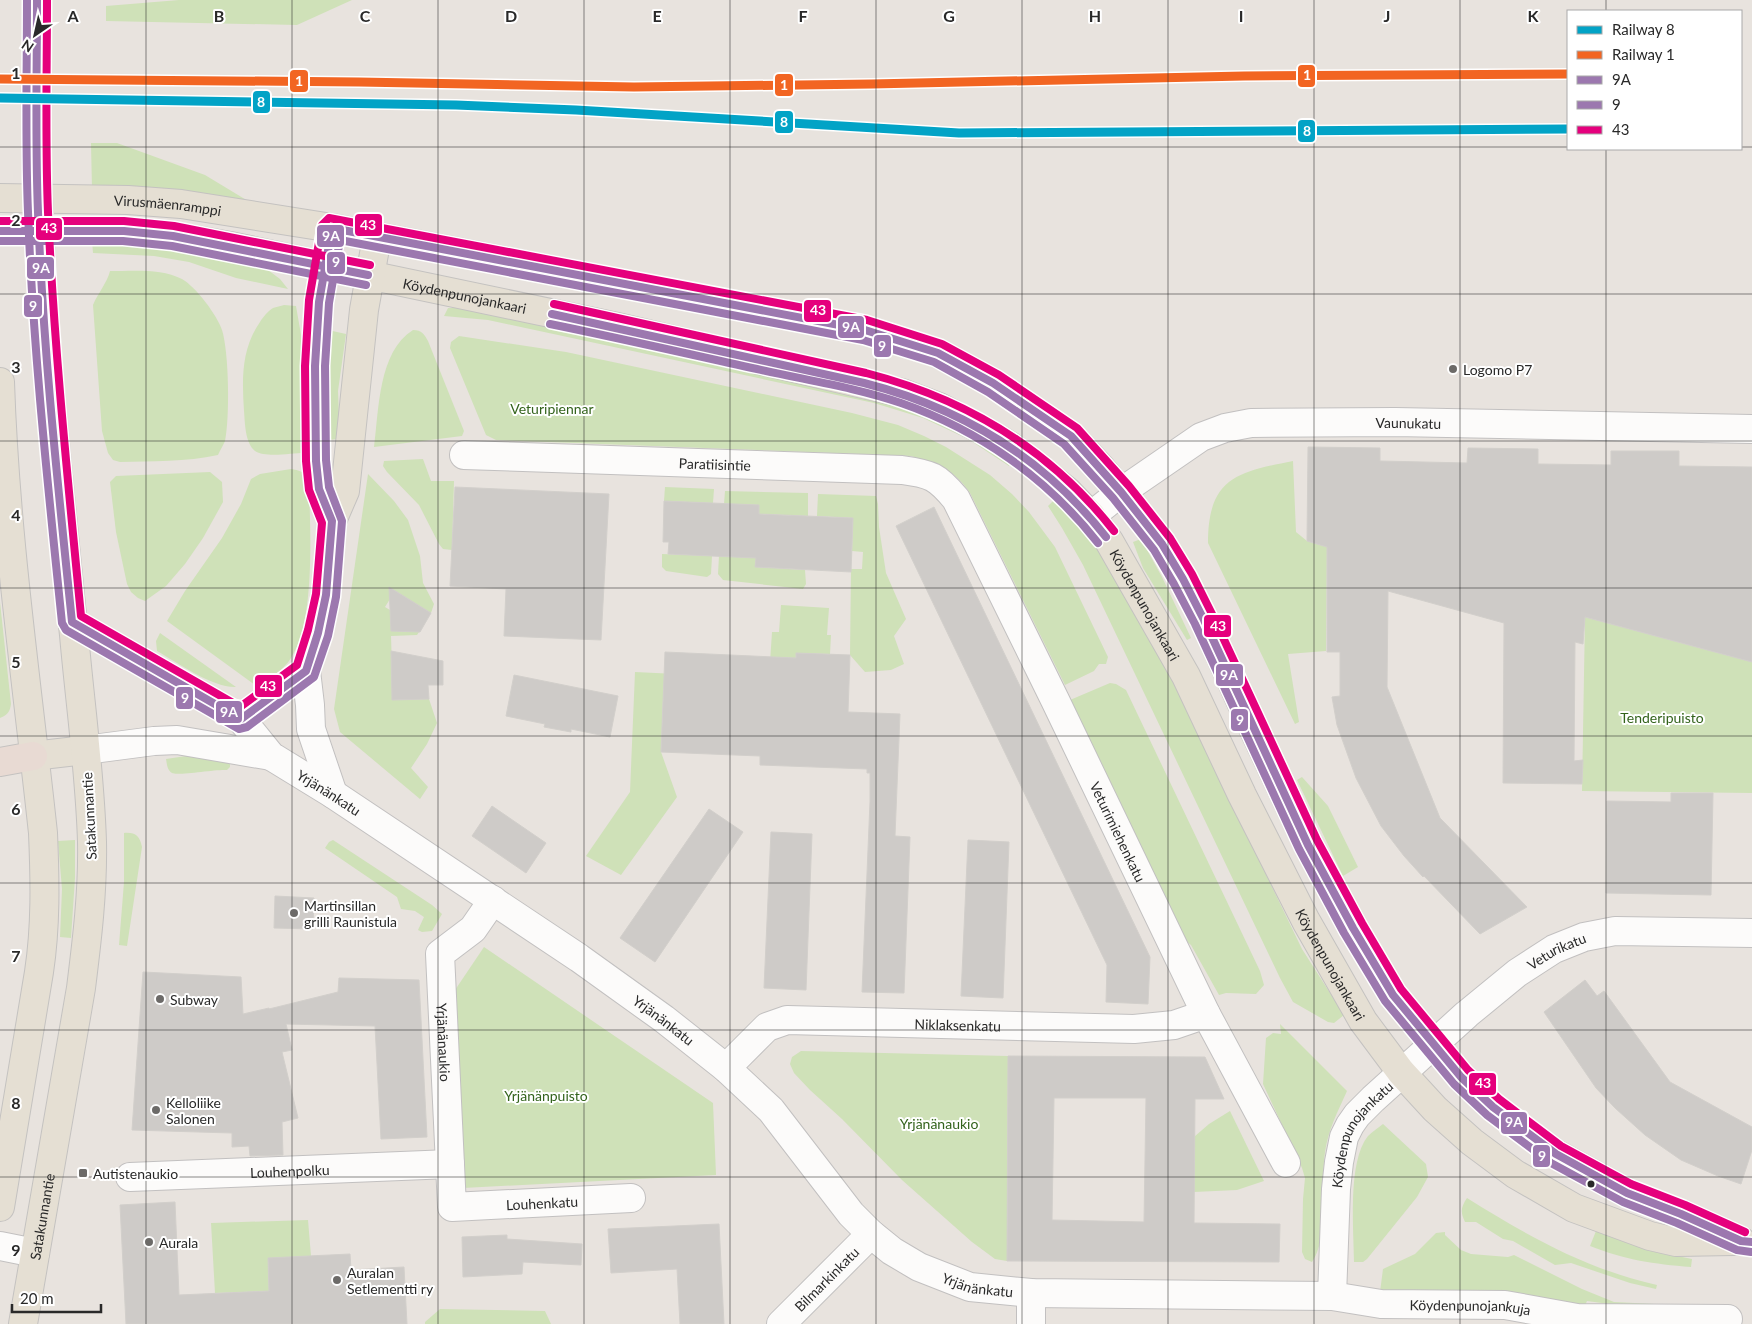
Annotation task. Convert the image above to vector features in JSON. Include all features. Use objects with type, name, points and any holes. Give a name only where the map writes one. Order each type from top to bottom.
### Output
[{"type":"highway","points":[[0,762],[33,756]]},
{"type":"main road","name":"Satakunnantie","points":[[22,1324],[81,988],[88,937],[92,844],[85,750],[51,416],[43,304],[36,154],[37,0]]},
{"type":"main road","name":"Virusmäenramppi","points":[[0,198],[128,200],[181,204],[332,228]]},
{"type":"main road","points":[[332,521],[319,488],[316,461],[315,366],[319,302],[332,228],[865,330],[938,353],[993,383],[1071,436],[1101,468],[1162,544],[1204,620],[1308,845],[1353,928],[1393,995],[1434,1043]]},
{"type":"main road","name":"Virusmäenramppi","points":[[0,231],[124,231],[173,236],[326,266]]},
{"type":"main road","points":[[241,719],[306,671],[318,633],[326,595],[332,521],[345,491],[364,310],[377,237]]},
{"type":"main road","name":"Köydenpunojankaari","points":[[326,266],[617,327],[902,393],[939,407],[1010,446],[1060,486],[1091,516],[1122,562],[1186,676],[1242,795],[1306,921],[1363,1021],[1401,1072]]},
{"type":"main road","points":[[0,382],[2,454],[8,528],[43,833],[44,880],[44,938],[0,1207]]},
{"type":"main road","name":"Yrjänänkatu","points":[[72,622],[241,719]]},
{"type":"main road","points":[[33,756],[85,750]]},
{"type":"main road","name":"Köydenpunojankatu","points":[[1434,1043],[1461,1077],[1493,1107],[1556,1154],[1627,1193],[1746,1242]]},
{"type":"main road","name":"Köydenpunojankatu","points":[[1401,1072],[1435,1109],[1472,1142],[1515,1174],[1574,1208],[1650,1236],[1676,1242],[1746,1242]]},
{"type":"street","name":"Vaunukatu","points":[[1091,516],[1121,492],[1200,437],[1226,428],[1251,423],[1395,422],[1752,429]]},
{"type":"street","name":"Paratiisintie","points":[[464,455],[902,470],[923,473],[942,482],[956,499]]},
{"type":"street","name":"Veturimiehenkatu","points":[[956,499],[1206,1014],[1286,1163]]},
{"type":"street","points":[[306,671],[311,729],[332,794]]},
{"type":"street","name":"Yrjänänkatu","points":[[241,719],[271,756],[493,900],[616,984],[726,1068],[771,1110],[851,1214],[892,1251],[919,1267],[970,1287],[1030,1293]]},
{"type":"street","name":"Yrjänänkatu","points":[[85,750],[177,740],[271,756]]},
{"type":"street","name":"Yrjänänaukio","points":[[452,1207],[440,954],[473,929],[493,900]]},
{"type":"street","name":"Veturikatu","points":[[1401,1072],[1517,973],[1554,949],[1584,937],[1615,930],[1752,933]]},
{"type":"street","name":"Niklaksenkatu","points":[[726,1068],[767,1027],[787,1020],[1134,1029],[1174,1025],[1206,1014]]},
{"type":"street","name":"Köydenpunojankatu","points":[[1332,1296],[1336,1189],[1344,1137],[1357,1115],[1401,1072]]},
{"type":"street","name":"Louhenpolku","points":[[130,1176],[450,1164]]},
{"type":"street","name":"Louhenkatu","points":[[452,1207],[632,1198]]},
{"type":"street","name":"Bilmarkinkatu","points":[[781,1324],[871,1234]]},
{"type":"street","points":[[0,1246],[35,1253]]},
{"type":"street","points":[[1031,1324],[1030,1293],[1332,1296]]},
{"type":"street","name":"Köydenpunojankuja","points":[[1332,1296],[1381,1304],[1505,1305],[1538,1317],[1728,1319]]},
{"type":"green space","points":[[179,0],[352,0],[297,25],[106,21],[106,6]]},
{"type":"green space","points":[[91,143],[117,143],[205,175],[248,201],[92,190]]},
{"type":"green space","points":[[92,241],[202,249],[264,267],[280,279],[288,289],[236,278],[189,262],[154,256],[93,253]]},
{"type":"green space","points":[[110,271],[156,272],[174,275],[188,283],[216,317],[224,340],[228,385],[227,431],[225,441],[218,455],[181,460],[120,462],[113,460],[108,453],[102,431],[93,305]]},
{"type":"green space","points":[[284,305],[296,306],[304,352],[304,453],[265,454],[255,451],[247,438],[243,399],[244,365],[249,343],[261,320],[273,308]]},
{"type":"green space","points":[[448,308],[462,308],[520,317],[927,410],[1014,459],[1009,466],[968,439],[923,418],[874,403],[488,320],[444,316]]},
{"type":"green space","points":[[328,330],[346,334],[338,391],[340,439],[327,440]]},
{"type":"green space","points":[[413,330],[422,333],[428,341],[464,431],[462,436],[374,447],[379,400],[387,367],[393,352],[401,340]]},
{"type":"green space","name":"Veturipiennar","points":[[459,336],[566,352],[852,413],[898,425],[946,447],[990,475],[1012,494],[1029,512],[1055,547],[1108,657],[1106,664],[1099,664],[1094,671],[1065,685],[970,493],[957,478],[944,468],[911,456],[496,440],[486,435],[450,348],[451,342]]},
{"type":"green space","points":[[423,459],[431,481],[454,481],[452,550],[443,549],[419,505],[383,466],[384,461]]},
{"type":"green space","points":[[1293,461],[1296,532],[1307,541],[1327,547],[1326,651],[1288,654],[1299,722],[1295,724],[1208,543],[1209,521],[1213,504],[1220,491],[1241,475],[1256,469]]},
{"type":"green space","points":[[291,469],[303,473],[309,483],[310,573],[308,598],[299,641],[288,663],[275,674],[255,685],[167,621],[185,591],[222,538],[241,504],[251,479],[260,474]]},
{"type":"green space","points":[[210,472],[222,482],[223,502],[203,538],[185,564],[166,586],[145,601],[138,598],[131,592],[127,584],[116,532],[110,482],[116,476]]},
{"type":"green space","points":[[368,474],[394,501],[408,520],[420,556],[423,583],[434,604],[431,613],[395,591],[385,607],[421,629],[417,635],[391,636],[393,700],[429,699],[437,723],[427,744],[411,768],[428,787],[420,799],[340,732],[334,709]]},
{"type":"green space","points":[[665,487],[714,489],[713,503],[664,501]]},
{"type":"green space","points":[[725,491],[808,493],[808,516],[759,514],[759,505],[724,504]]},
{"type":"green space","points":[[818,494],[876,496],[886,573],[906,619],[894,636],[904,664],[891,670],[865,672],[850,655],[851,569],[862,569],[863,552],[852,551],[853,518],[817,516]]},
{"type":"green space","points":[[1057,497],[1095,539],[1143,620],[1302,949],[1344,1015],[1334,1023],[1328,1022],[1293,1002],[1280,978],[1083,565],[1048,506]]},
{"type":"green space","points":[[1141,539],[1162,577],[1191,638],[1187,640],[1143,568],[1133,542]]},
{"type":"green space","points":[[662,554],[712,556],[711,574],[707,577],[666,571],[662,567]]},
{"type":"green space","points":[[719,556],[756,558],[756,567],[805,570],[806,584],[803,589],[723,580],[718,574]]},
{"type":"green space","points":[[0,602],[11,704],[5,716],[0,718]]},
{"type":"green space","points":[[781,605],[829,608],[827,635],[831,635],[830,654],[796,653],[794,704],[769,678],[772,632],[779,632]]},
{"type":"green space","name":"Tenderipuisto","points":[[1585,617],[1752,662],[1752,793],[1582,791]]},
{"type":"green space","points":[[160,633],[236,687],[206,679],[157,651],[156,641]]},
{"type":"green space","points":[[635,672],[718,676],[663,699],[661,752],[677,797],[621,875],[586,856],[630,792]]},
{"type":"green space","points":[[1110,683],[1126,690],[1260,971],[1264,985],[1256,994],[1226,993],[1219,995],[1191,945],[1186,941],[1070,700]]},
{"type":"green space","points":[[193,755],[230,763],[230,767],[227,770],[181,774],[172,773],[169,770],[166,759]]},
{"type":"green space","points":[[1302,777],[1328,806],[1358,867],[1343,876],[1297,780]]},
{"type":"green space","points":[[124,833],[131,833],[136,836],[140,840],[142,847],[127,946],[119,945],[124,882]]},
{"type":"green space","points":[[75,840],[75,878],[71,938],[60,937],[62,889],[58,841]]},
{"type":"green space","points":[[333,840],[432,905],[442,914],[432,931],[422,932],[418,930],[424,917],[415,911],[401,909],[397,897],[325,848]]},
{"type":"green space","name":"Yrjänänpuisto","points":[[484,947],[713,1103],[716,1175],[463,1188],[453,993]]},
{"type":"green space","points":[[1280,1024],[1347,1091],[1326,1144],[1323,1224],[1318,1251],[1312,1262],[1305,1259],[1302,1252],[1305,1178],[1263,1084],[1266,1038],[1273,1033],[1281,1034]]},
{"type":"green space","name":"Yrjänänaukio","points":[[801,1051],[1008,1056],[1007,1261],[995,1259],[972,1242],[902,1180],[842,1119],[810,1090],[794,1073],[790,1064],[792,1057]]},
{"type":"green space","points":[[1230,1111],[1264,1181],[1237,1190],[1194,1192],[1194,1137],[1209,1124]]},
{"type":"green space","points":[[1383,1124],[1426,1164],[1428,1177],[1417,1197],[1367,1259],[1363,1262],[1354,1262],[1353,1197],[1357,1162],[1361,1148],[1368,1136]]},
{"type":"green space","points":[[1467,1198],[1558,1250],[1606,1270],[1657,1285],[1656,1289],[1630,1283],[1571,1263],[1555,1265],[1513,1241],[1503,1239],[1476,1222],[1465,1222],[1462,1210]]},
{"type":"green space","points":[[308,1220],[311,1256],[268,1259],[269,1291],[215,1293],[211,1223]]},
{"type":"green space","points":[[1596,1231],[1643,1248],[1692,1259],[1691,1267],[1640,1261],[1590,1246]]},
{"type":"green space","points":[[1445,1232],[1445,1235],[1461,1250],[1471,1254],[1508,1257],[1514,1255],[1582,1289],[1614,1302],[1675,1305],[1609,1304],[1587,1301],[1583,1310],[1380,1292],[1383,1269],[1415,1254],[1436,1233]]},
{"type":"green space","points":[[440,1309],[545,1311],[551,1324],[425,1324]]},
{"type":"building","points":[[1308,447],[1380,448],[1380,461],[1467,463],[1468,448],[1538,449],[1538,464],[1611,465],[1611,451],[1679,451],[1679,466],[1752,467],[1752,662],[1585,617],[1583,644],[1575,642],[1574,761],[1583,760],[1582,784],[1503,783],[1504,623],[1388,591],[1387,687],[1440,818],[1527,907],[1480,934],[1423,877],[1381,826],[1356,778],[1337,725],[1332,697],[1340,696],[1340,652],[1327,652],[1327,547],[1307,541]]},
{"type":"building","points":[[455,487],[609,494],[601,640],[504,636],[506,589],[450,586]]},
{"type":"building","points":[[664,501],[759,505],[759,514],[853,518],[851,572],[755,567],[756,558],[668,554],[669,542],[663,542]]},
{"type":"building","points":[[934,507],[1150,957],[1148,1004],[1106,1002],[1107,965],[896,526]]},
{"type":"building","points":[[389,587],[431,613],[420,632],[391,631]]},
{"type":"building","points":[[391,651],[443,661],[443,685],[428,685],[429,699],[392,700]]},
{"type":"building","points":[[665,652],[796,658],[796,653],[850,655],[848,712],[900,714],[895,836],[910,837],[904,993],[862,992],[870,773],[867,773],[867,769],[760,765],[760,756],[661,752]]},
{"type":"building","points":[[514,675],[618,696],[610,737],[571,729],[571,732],[544,727],[545,724],[506,716]]},
{"type":"building","points":[[1671,793],[1713,793],[1711,895],[1606,893],[1607,801],[1671,802]]},
{"type":"building","points":[[492,806],[546,843],[526,873],[472,836]]},
{"type":"building","points":[[709,809],[743,832],[655,962],[620,938]]},
{"type":"building","points":[[771,832],[812,834],[806,990],[764,988]]},
{"type":"building","points":[[968,840],[1009,842],[1003,998],[961,996]]},
{"type":"building","name":"Martinsillan grilli Raunistula","points":[[275,896],[314,898],[313,929],[274,928]]},
{"type":"building","points":[[143,972],[241,977],[243,1014],[338,992],[339,978],[419,980],[427,1137],[381,1139],[375,1026],[286,1024],[292,1050],[282,1052],[298,1118],[282,1122],[283,1155],[250,1156],[249,1146],[232,1147],[232,1133],[132,1130]]},
{"type":"building","points":[[1585,980],[1597,996],[1604,991],[1670,1082],[1752,1127],[1752,1150],[1741,1184],[1681,1160],[1645,1135],[1596,1088],[1544,1012]]},
{"type":"building","points":[[1008,1056],[1205,1057],[1224,1099],[1195,1099],[1194,1223],[1280,1224],[1279,1262],[1007,1261]],"holes":[[[1054,1098],[1146,1098],[1144,1222],[1052,1220]]]},
{"type":"building","points":[[175,1202],[179,1295],[269,1291],[268,1258],[350,1254],[351,1270],[404,1267],[407,1324],[126,1324],[120,1205]]},
{"type":"building","points":[[719,1224],[724,1324],[680,1324],[677,1269],[611,1273],[608,1229]]},
{"type":"building","points":[[507,1235],[507,1239],[582,1244],[581,1265],[523,1262],[522,1274],[463,1277],[462,1237]]},
{"type":"rail line","name":"1","points":[[0,79],[359,82],[634,87],[1244,76],[1567,74]]},
{"type":"rail line","name":"8","points":[[0,98],[456,105],[576,110],[959,133],[1567,129]]},
{"type":"transit line","name":"9","points":[[27,0],[27,185],[33,315],[62,623],[66,630],[239,729],[247,727],[314,677],[328,636],[336,597],[342,521],[329,487],[326,460],[325,366],[329,303],[340,240],[863,340],[934,362],[988,392],[1064,444],[1113,498],[1154,550],[1195,624],[1299,849],[1344,933],[1385,1001],[1454,1084],[1487,1115],[1551,1163],[1623,1202],[1677,1223],[1737,1250],[1751,1252]]},
{"type":"transit line","name":"9A","points":[[37,0],[37,159],[40,263],[52,417],[72,622],[241,719],[306,671],[318,633],[326,595],[332,521],[319,489],[316,461],[315,366],[319,302],[332,228],[865,330],[938,353],[993,383],[1071,436],[1121,492],[1162,544],[1204,620],[1308,845],[1353,928],[1393,995],[1461,1077],[1493,1107],[1556,1154],[1627,1193],[1681,1214],[1741,1241],[1752,1242]]},
{"type":"transit line","name":"43","points":[[47,0],[48,212],[62,414],[81,616],[240,707],[297,665],[308,630],[316,594],[322,523],[309,490],[306,461],[305,366],[309,300],[322,225],[329,218],[867,320],[942,344],[999,375],[1077,428],[1129,486],[1170,538],[1192,574],[1213,616],[1317,840],[1362,923],[1401,989],[1468,1070],[1499,1099],[1561,1146],[1631,1184],[1685,1205],[1745,1232]]},
{"type":"transit line","name":"43","points":[[0,221],[124,221],[174,226],[370,265]]},
{"type":"transit line","name":"9A","points":[[0,231],[124,231],[173,236],[368,275]]},
{"type":"transit line","name":"9","points":[[0,241],[123,241],[172,246],[366,285]]},
{"type":"transit line","name":"43","points":[[554,304],[866,373],[938,397],[1004,431],[1034,452],[1062,475],[1114,531]]},
{"type":"transit line","name":"9A","points":[[552,314],[864,383],[934,406],[998,439],[1028,460],[1082,508],[1106,537]]},
{"type":"transit line","name":"9","points":[[550,324],[847,388],[883,397],[930,414],[984,442],[1034,477],[1078,519],[1098,543]]},
{"type":"place","name":"Logomo P7","points":[[1453,369]]},
{"type":"place","name":"Martinsillan grilli Raunistula","points":[[294,913]]},
{"type":"place","name":"Subway","points":[[160,999]]},
{"type":"place","name":"Kelloliike Salonen","points":[[156,1110]]},
{"type":"place","name":"Autistenaukio","points":[[83,1173]]},
{"type":"place","name":"Aurala","points":[[149,1242]]},
{"type":"place","name":"Auralan Setlementti ry","points":[[337,1280]]}]
